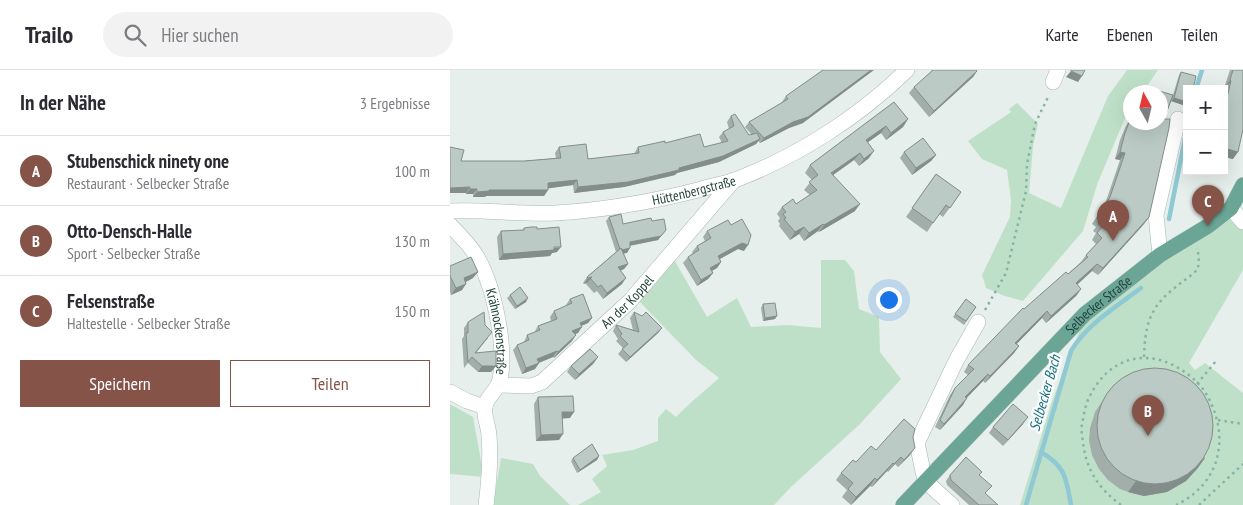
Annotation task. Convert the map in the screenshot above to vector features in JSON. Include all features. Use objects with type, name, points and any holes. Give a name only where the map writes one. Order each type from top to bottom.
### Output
[{"type":"main road","name":"Selbecker Straße","points":[[903,505],[1085,314],[1160,255],[1193,235],[1231,208],[1243,185]]},
{"type":"street","name":"Hüttenbergstraße","points":[[450,211],[554,213],[610,209],[675,196],[734,180],[776,162],[832,130],[871,101],[906,70]]},
{"type":"street","points":[[1160,255],[1156,215],[1178,119]]},
{"type":"street","name":"An der Koppel","points":[[498,385],[531,386],[542,382],[630,301],[734,180]]},
{"type":"street","points":[[1231,208],[1243,222]]},
{"type":"street","name":"Krähnockenstraße","points":[[450,225],[465,240],[478,258],[491,294],[499,326],[503,354],[498,385],[490,395],[485,407]]},
{"type":"street","points":[[952,505],[925,482],[917,443],[956,361],[978,322]]},
{"type":"street","points":[[450,392],[467,401],[485,407],[489,436],[490,479],[486,505]]},
{"type":"path","points":[[978,322],[1006,273],[1026,191],[1028,164],[1035,124],[1052,89],[1055,76]]},
{"type":"path","points":[[1144,357],[1149,317],[1163,298],[1198,269],[1200,258],[1193,235]]},
{"type":"path","points":[[1121,505],[1098,484],[1085,460],[1081,428],[1088,399],[1099,380],[1114,366],[1144,357],[1163,360],[1184,371],[1205,391],[1218,420],[1219,445],[1214,469],[1204,486],[1185,501],[1176,505]]},
{"type":"path","points":[[1197,384],[1216,360]]},
{"type":"path","points":[[1218,420],[1243,424]]},
{"type":"path","points":[[1199,505],[1243,464]]},
{"type":"green space","points":[[1127,70],[1158,70],[1148,85],[1123,85],[1123,123],[1098,182],[1083,231],[1023,301],[986,288],[982,275],[1010,217],[1011,200],[1007,170],[982,159],[968,141],[1011,112],[1009,109],[1017,103],[1038,124],[1033,146],[1029,193],[1061,208],[1108,96]]},
{"type":"green space","points":[[1230,216],[1243,230],[1243,270],[1189,363],[1195,370],[1205,363],[1243,393],[1243,505],[1020,505],[1052,401],[1081,327],[1161,259]]},
{"type":"green space","points":[[672,256],[707,317],[737,298],[751,327],[788,325],[821,328],[821,260],[845,260],[854,271],[859,309],[879,317],[880,352],[901,379],[860,424],[774,505],[578,505],[601,492],[592,479],[607,466],[602,455],[633,450],[658,441],[658,418],[666,409],[676,417],[719,378],[696,360],[638,300]]},
{"type":"green space","points":[[450,404],[473,417],[484,477],[450,474]]},
{"type":"green space","points":[[501,458],[533,464],[540,476],[570,505],[493,505]]},
{"type":"building","points":[[823,70],[871,70],[808,117],[793,122],[764,138],[749,122],[788,99],[786,96]]},
{"type":"building","points":[[933,70],[977,71],[934,111],[914,87]]},
{"type":"building","points":[[1071,70],[1085,70],[1082,76]]},
{"type":"building","points":[[1233,70],[1243,70],[1243,129],[1238,152],[1228,149],[1228,93]]},
{"type":"building","points":[[1181,72],[1196,76],[1194,85],[1183,85],[1183,101],[1174,98]]},
{"type":"building","points":[[1168,94],[1173,95],[1168,108]]},
{"type":"building","points":[[894,102],[908,119],[891,133],[886,126],[866,140],[874,151],[864,159],[860,153],[831,173],[860,204],[809,233],[804,227],[795,232],[784,219],[786,218],[783,214],[786,212],[782,207],[793,199],[796,204],[817,190],[809,182],[818,175],[810,165]]},
{"type":"building","points":[[735,114],[749,135],[757,133],[760,139],[723,156],[679,168],[679,170],[628,182],[578,187],[577,180],[548,183],[548,190],[489,190],[477,192],[477,189],[470,189],[470,187],[450,188],[450,147],[464,150],[461,161],[524,161],[561,158],[559,147],[586,144],[588,159],[639,153],[638,147],[665,141],[665,143],[700,134],[704,147],[728,141],[723,132],[734,126],[731,116]]},
{"type":"building","points":[[1168,119],[1170,119],[1169,128],[1149,217],[1103,268],[1097,264],[1076,283],[1081,289],[1051,316],[1047,311],[1015,343],[1019,346],[990,376],[988,374],[965,397],[967,398],[944,424],[940,420],[955,388],[974,369],[968,365],[1023,308],[1066,272],[1068,274],[1088,257],[1086,255],[1102,238],[1097,233],[1102,227],[1098,224],[1101,221],[1097,218],[1110,197],[1125,153],[1120,152],[1126,130],[1168,130]]},
{"type":"building","points":[[923,138],[936,155],[916,168],[904,152]]},
{"type":"building","points":[[936,174],[961,192],[950,208],[946,205],[933,223],[912,208]]},
{"type":"building","points":[[621,214],[623,224],[651,218],[652,221],[664,219],[666,230],[661,236],[630,242],[630,248],[622,250],[609,217]]},
{"type":"building","points":[[742,219],[751,235],[748,245],[742,243],[718,256],[721,262],[710,268],[713,273],[701,280],[688,257],[699,250],[697,246],[711,238],[707,231],[728,220],[731,225]]},
{"type":"building","points":[[537,227],[537,229],[559,227],[561,247],[554,247],[554,250],[503,254],[501,231],[524,230],[524,228]]},
{"type":"building","points":[[621,248],[628,264],[618,267],[626,278],[607,293],[601,285],[598,287],[590,278],[592,277],[587,277]]},
{"type":"building","points":[[471,257],[478,272],[464,278],[466,284],[456,288],[450,276],[450,266]]},
{"type":"building","points":[[520,287],[528,298],[517,306],[510,295]]},
{"type":"building","points":[[583,294],[592,318],[580,323],[582,327],[572,331],[576,335],[558,352],[537,359],[539,363],[526,368],[517,345],[529,340],[527,335],[540,330],[538,326],[557,319],[554,311],[572,303],[570,299]]},
{"type":"building","points":[[966,299],[976,307],[966,321],[955,314]]},
{"type":"building","points":[[775,303],[777,316],[765,318],[763,304]]},
{"type":"building","points":[[484,312],[485,325],[492,332],[475,353],[496,351],[496,366],[482,366],[472,357],[468,362],[466,333],[468,333],[468,322]]},
{"type":"building","points":[[634,312],[642,316],[646,312],[662,328],[630,357],[622,349],[628,344],[620,336],[622,334],[616,325],[639,332]]},
{"type":"building","points":[[590,349],[598,357],[579,374],[571,366]]},
{"type":"building","points":[[1155,368],[1177,373],[1196,385],[1208,404],[1213,426],[1208,448],[1196,467],[1177,479],[1155,484],[1133,479],[1114,467],[1102,448],[1097,426],[1102,404],[1114,385],[1133,373]]},
{"type":"building","points":[[573,396],[574,412],[562,412],[563,434],[541,435],[538,397]]},
{"type":"building","points":[[1013,404],[1028,417],[1008,440],[993,427]]},
{"type":"building","points":[[904,419],[915,429],[913,437],[915,448],[904,460],[901,457],[893,463],[877,480],[875,478],[856,497],[848,489],[853,483],[841,473],[853,460],[856,462],[871,446],[876,450]]},
{"type":"building","points":[[592,444],[599,456],[580,470],[573,458]]},
{"type":"building","points":[[966,457],[982,472],[979,475],[992,486],[985,493],[998,505],[979,505],[951,480],[950,475]]},
{"type":"waterway","name":"Selbecker Bach","points":[[1197,85],[1202,70]]},
{"type":"waterway","name":"Selbecker Bach","points":[[1169,219],[1187,130]]},
{"type":"waterway","name":"Selbecker Bach","points":[[1026,505],[1071,351],[1093,324],[1141,288]]},
{"type":"waterway","points":[[1041,452],[1056,463],[1064,474],[1071,505]]},
{"type":"place","name":"Felsenstraße","points":[[1208,226]]},
{"type":"place","name":"Stubenschick ninety one","points":[[1113,241]]},
{"type":"place","name":"Otto-Densch-Halle","points":[[1148,436]]}]
